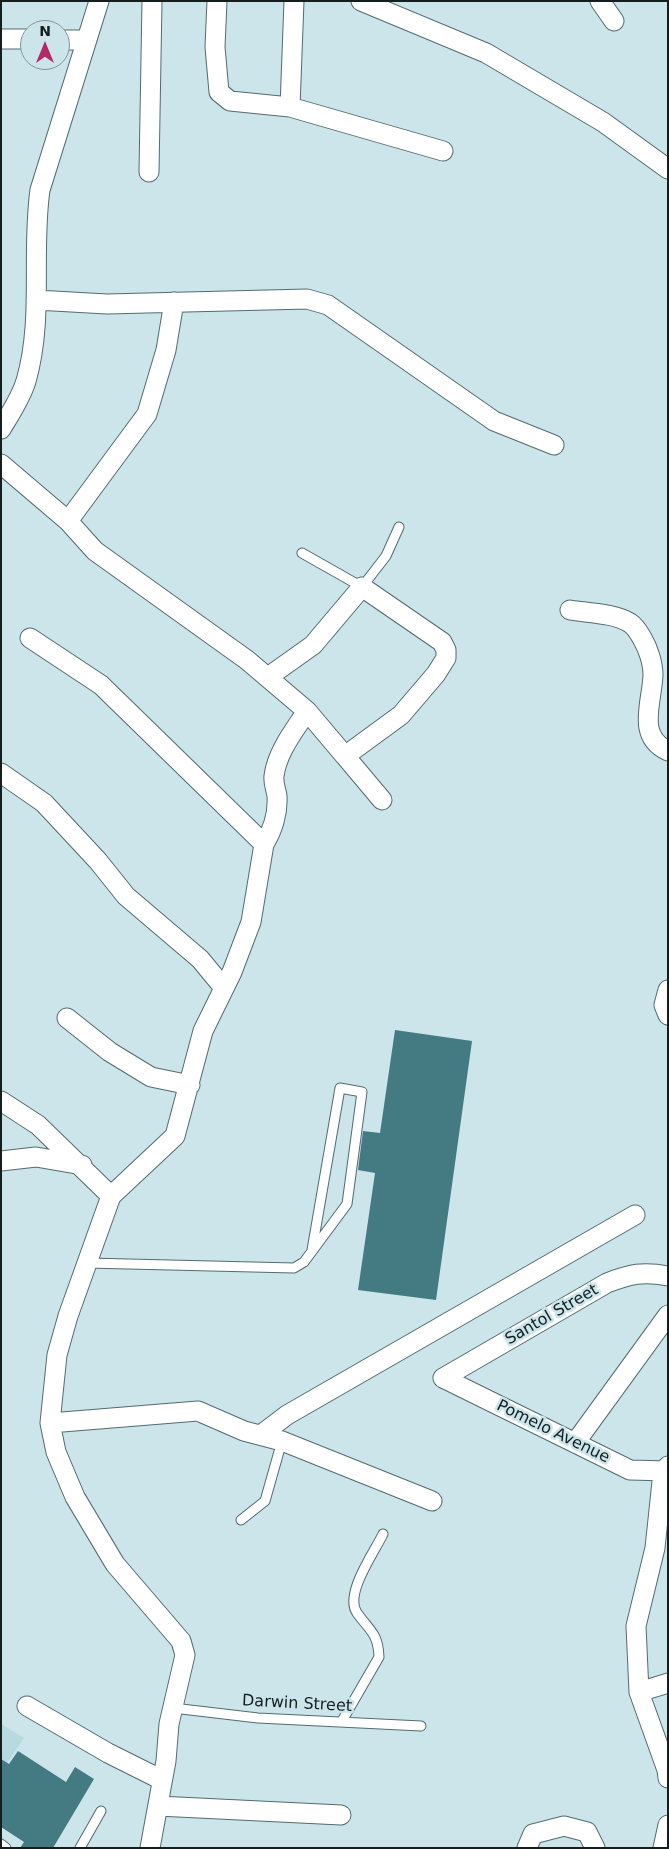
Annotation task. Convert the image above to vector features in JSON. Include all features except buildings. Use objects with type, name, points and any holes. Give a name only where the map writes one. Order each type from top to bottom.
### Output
[{"type":"street","points":[[1,429],[26,383],[33,354],[37,210],[40,190],[99,1]]},
{"type":"street","points":[[149,172],[152,1]]},
{"type":"street","points":[[217,1],[215,47],[219,92],[230,101],[290,107],[443,151]]},
{"type":"street","points":[[290,107],[294,1]]},
{"type":"street","points":[[361,1],[486,53],[603,122],[664,162]]},
{"type":"street","points":[[600,1],[614,21]]},
{"type":"street","points":[[1,39],[20,39]]},
{"type":"street","points":[[70,40],[86,40]]},
{"type":"street","points":[[36,300],[108,304],[307,300],[328,304],[494,421],[554,445]]},
{"type":"street","points":[[68,521],[148,414],[166,350],[174,302]]},
{"type":"street","points":[[1,464],[68,521],[95,551],[247,660],[307,711],[382,800]]},
{"type":"street","points":[[268,677],[313,645],[362,587],[442,642],[447,654],[436,674],[401,715],[345,756]]},
{"type":"street","points":[[570,610],[609,616],[628,622],[635,627],[649,654],[653,673],[648,728],[652,740],[668,751]]},
{"type":"street","points":[[30,638],[101,685],[264,844]]},
{"type":"street","points":[[150,1848],[173,1708],[185,1655],[184,1648],[181,1641],[110,1555],[75,1496],[56,1452],[50,1423],[57,1355],[111,1196],[175,1136],[190,1086],[203,1031],[232,972],[251,922],[264,844],[276,816],[277,797],[273,778],[285,746],[307,711]]},
{"type":"street","points":[[1,773],[44,803],[98,861],[126,896],[200,959],[224,988]]},
{"type":"street","points":[[668,990],[664,1005],[668,1014]]},
{"type":"street","points":[[67,1018],[110,1052],[151,1077],[190,1086]]},
{"type":"street","points":[[1,1101],[38,1126],[82,1165],[111,1196]]},
{"type":"street","points":[[1,1161],[36,1157],[82,1165]]},
{"type":"street","points":[[262,1434],[287,1415],[635,1216]]},
{"type":"street","name":"Santol Street","points":[[443,1378],[607,1283],[627,1276],[648,1272],[668,1276]]},
{"type":"street","points":[[575,1443],[668,1316]]},
{"type":"street","name":"Pomelo Avenue","points":[[443,1378],[630,1470],[666,1470]]},
{"type":"street","points":[[50,1423],[198,1411],[244,1431],[282,1440],[432,1501]]},
{"type":"street","points":[[666,1470],[662,1547],[636,1626],[639,1692],[668,1772]]},
{"type":"street","points":[[639,1692],[668,1683]]},
{"type":"street","points":[[28,1706],[108,1753],[162,1780]]},
{"type":"street","points":[[158,1806],[341,1815]]},
{"type":"street","points":[[663,1848],[668,1825]]},
{"type":"street","points":[[527,1848],[533,1834],[564,1826],[586,1832],[595,1848]]},
{"type":"lane","points":[[302,553],[362,587],[386,556],[400,527]]},
{"type":"lane","points":[[87,1263],[294,1268],[304,1262],[347,1204],[362,1092],[340,1088],[312,1250]]},
{"type":"lane","points":[[240,1520],[265,1501],[282,1440]]},
{"type":"lane","points":[[342,1721],[379,1657],[375,1632],[356,1612],[353,1602],[355,1589],[383,1534]]},
{"type":"lane","name":"Darwin Street","points":[[173,1708],[258,1718],[421,1726]]},
{"type":"lane","points":[[80,1848],[101,1811]]},
{"type":"lane","points":[[1,1844],[6,1848]]},
{"type":"shaded area","points":[[1,1724],[24,1738],[1,1772]]}]
